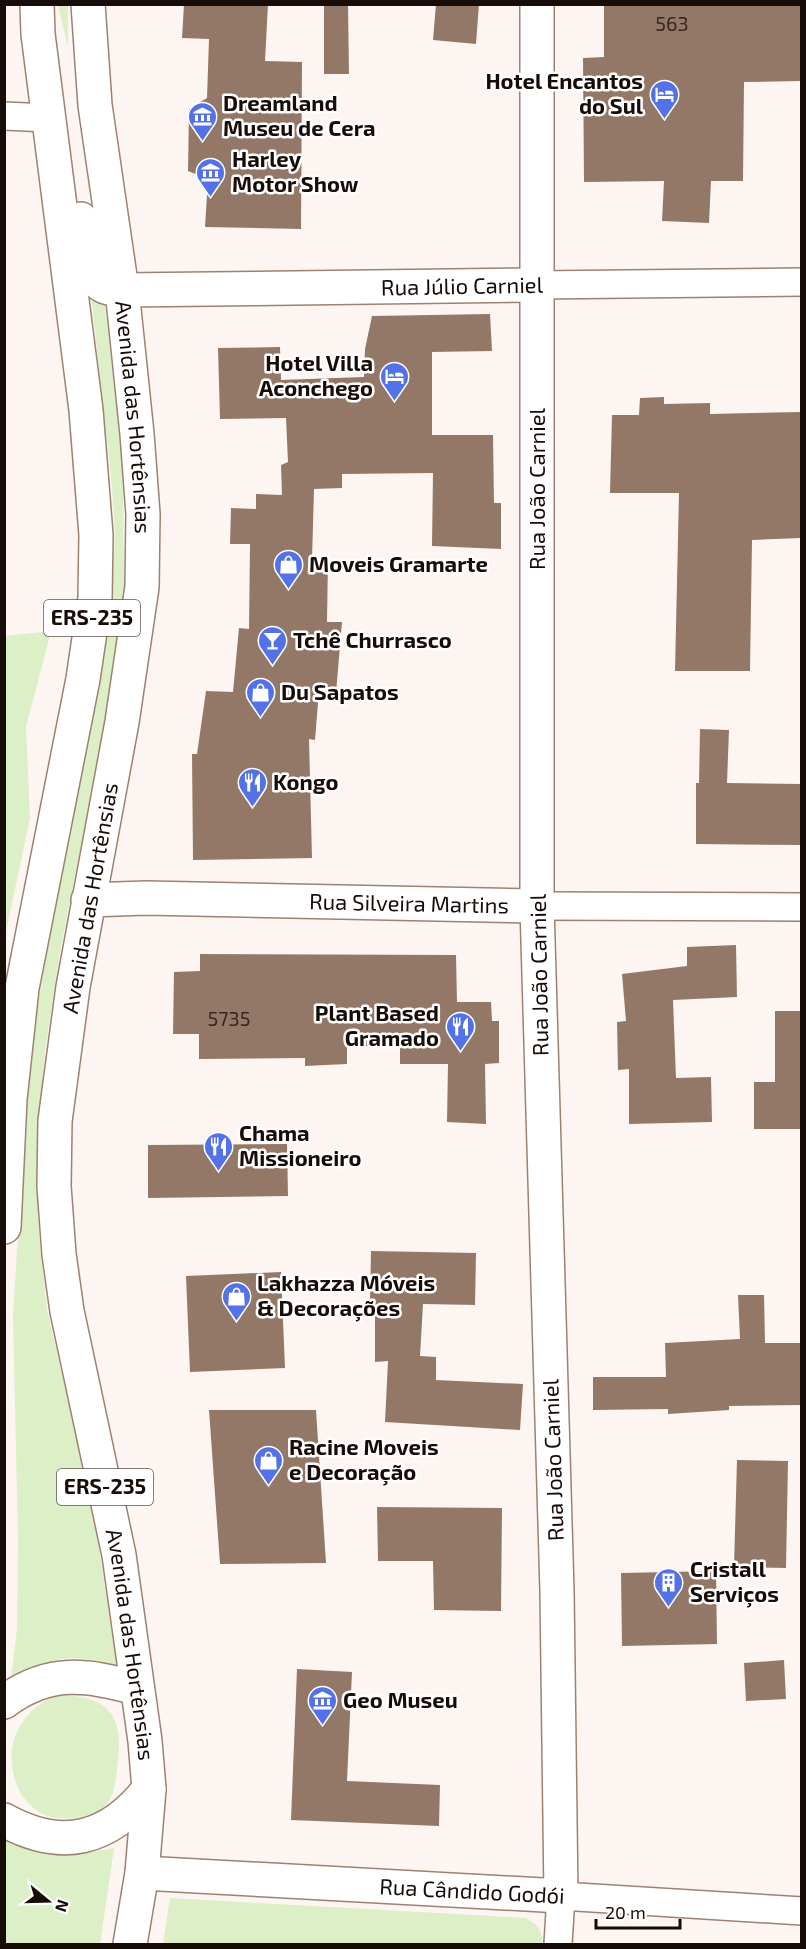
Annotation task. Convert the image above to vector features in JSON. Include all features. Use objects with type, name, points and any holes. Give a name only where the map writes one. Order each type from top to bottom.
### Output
[{"type":"main road","name":"Avenida das Hortênsias","points":[[88,4],[95,105],[122,290],[137,435],[142,514],[141,587],[133,661],[73,987],[55,1121],[54,1186],[67,1311],[119,1555],[145,1741],[148,1789]]},
{"type":"main road","name":"Rua João Carniel","points":[[537,4],[537,906],[556,1591],[561,1896]]},
{"type":"main road","name":"Avenida das Hortênsias","points":[[4,1227],[10,1099],[22,988],[81,691],[95,598],[96,535],[86,410],[37,19]]},
{"type":"main road","points":[[37,19],[60,102],[86,256],[95,279],[104,286],[122,290]]},
{"type":"main road","name":"Rua Júlio Carniel","points":[[122,290],[537,285]]},
{"type":"main road","name":"Rua Silveira Martins","points":[[88,900],[146,898],[537,906]]},
{"type":"main road","points":[[4,1702],[38,1682],[60,1677],[82,1676],[137,1688]]},
{"type":"main road","points":[[4,1820],[24,1831],[47,1838],[71,1838],[94,1833],[116,1823],[134,1808],[148,1789]]},
{"type":"main road","name":"ERS-235","points":[[130,1944],[142,1873],[148,1789]]},
{"type":"main road","name":"Rua Cândido Godói","points":[[142,1873],[561,1896]]},
{"type":"street","points":[[4,116],[48,118]]},
{"type":"street","name":"Rua Júlio Carniel","points":[[537,285],[801,282]]},
{"type":"street","name":"Rua Silveira Martins","points":[[537,906],[801,907]]},
{"type":"street","name":"Rua Cândido Godói","points":[[561,1896],[801,1911]]},
{"type":"street","name":"Rua João Carniel","points":[[558,1944],[561,1896]]},
{"type":"green space","points":[[58,5],[68,5],[68,47]]},
{"type":"green space","points":[[90,284],[105,305],[123,469],[124,590],[106,722],[61,946],[45,1051],[37,1152],[39,1236],[47,1309],[93,1509],[118,1674],[103,1665],[76,1658],[52,1662],[11,1679],[17,1629],[18,1540],[13,1316],[27,1087],[36,1016],[56,898],[98,695],[112,587],[115,535]]},
{"type":"green space","points":[[51,631],[26,727],[30,818],[5,936],[5,636]]},
{"type":"green space","points":[[56,1695],[87,1698],[98,1703],[114,1718],[118,1730],[118,1761],[111,1796],[103,1807],[87,1816],[67,1819],[38,1812],[21,1794],[15,1779],[12,1750],[15,1736],[30,1713]]},
{"type":"green space","points":[[4,1832],[31,1848],[57,1854],[84,1853],[114,1848],[100,1944],[5,1944]]},
{"type":"green space","points":[[170,1898],[526,1918],[539,1928],[542,1944],[163,1944]]},
{"type":"building","name":"Dreamland Museu de Cera","points":[[184,4],[268,4],[265,61],[302,62],[301,229],[205,227],[208,179],[188,171],[189,109],[207,98],[209,39],[182,38]]},
{"type":"building","points":[[324,4],[348,4],[349,74],[324,74]]},
{"type":"building","points":[[436,4],[479,4],[476,44],[433,40]]},
{"type":"building","name":"Hotel Encantos do Sul","points":[[604,4],[801,4],[801,81],[744,82],[743,181],[711,181],[709,223],[662,221],[664,181],[584,182],[583,58],[604,57]]},
{"type":"building","points":[[490,314],[492,351],[432,352],[432,435],[493,435],[494,503],[501,503],[501,549],[432,546],[433,473],[342,474],[342,488],[314,489],[312,560],[328,559],[327,622],[342,622],[336,693],[319,691],[315,740],[309,739],[312,858],[193,860],[192,754],[197,754],[206,691],[233,692],[239,628],[249,629],[250,544],[230,544],[231,508],[256,509],[256,494],[282,495],[281,465],[288,462],[286,418],[220,419],[218,348],[280,347],[281,380],[364,377],[365,349],[372,316]]},
{"type":"building","points":[[664,397],[664,404],[710,403],[710,414],[801,412],[801,538],[752,540],[750,671],[675,671],[679,493],[610,493],[612,415],[639,415],[640,398]]},
{"type":"building","points":[[700,729],[729,730],[727,783],[801,784],[801,845],[696,844],[696,783],[699,783]]},
{"type":"building","points":[[736,945],[737,997],[673,1000],[676,1078],[711,1077],[712,1122],[629,1124],[629,1069],[618,1070],[617,1022],[626,1021],[622,974],[687,966],[687,947]]},
{"type":"building","points":[[200,954],[456,955],[457,1002],[491,1002],[492,1021],[499,1021],[499,1063],[485,1064],[486,1124],[447,1122],[448,1064],[400,1064],[400,1046],[347,1046],[347,1064],[305,1066],[305,1058],[199,1059],[199,1034],[173,1034],[174,972],[200,971]]},
{"type":"building","points":[[775,1011],[801,1011],[801,1129],[754,1129],[754,1082],[775,1082]]},
{"type":"building","name":"Chama Missioneiro","points":[[287,1144],[288,1196],[148,1198],[148,1145]]},
{"type":"building","points":[[371,1251],[476,1253],[475,1305],[423,1304],[420,1356],[436,1357],[436,1380],[523,1384],[520,1430],[385,1422],[388,1361],[375,1362],[375,1303],[370,1303]]},
{"type":"building","name":"Lakhazza Móveis & Decorações","points":[[281,1272],[285,1368],[190,1372],[186,1276]]},
{"type":"building","points":[[738,1295],[764,1295],[765,1343],[801,1343],[801,1405],[729,1406],[729,1410],[668,1414],[668,1409],[593,1410],[593,1377],[666,1377],[665,1343],[740,1339]]},
{"type":"building","name":"Racine Moveis e Decoração","points":[[209,1410],[316,1410],[326,1563],[220,1564]]},
{"type":"building","points":[[737,1460],[788,1461],[786,1568],[734,1567]]},
{"type":"building","points":[[377,1507],[502,1508],[501,1611],[434,1610],[433,1561],[378,1561]]},
{"type":"building","name":"Cristall Serviços","points":[[716,1571],[717,1644],[622,1646],[621,1573]]},
{"type":"building","points":[[784,1660],[786,1699],[746,1701],[744,1663]]},
{"type":"building","name":"Geo Museu","points":[[297,1669],[352,1672],[347,1781],[440,1785],[439,1826],[291,1820]]},
{"type":"place","name":"Hotel Encantos do Sul","points":[[664,120]]},
{"type":"place","name":"Dreamland Museu de Cera","points":[[202,142]]},
{"type":"place","name":"Harley Motor Show","points":[[211,198]]},
{"type":"place","name":"Hotel Villa Aconchego","points":[[394,402]]},
{"type":"place","name":"Moveis Gramarte","points":[[288,590]]},
{"type":"place","name":"Tchê Churrasco","points":[[272,666]]},
{"type":"place","name":"Du Sapatos","points":[[260,718]]},
{"type":"place","name":"Kongo","points":[[252,808]]},
{"type":"place","name":"Plant Based Gramado","points":[[460,1052]]},
{"type":"place","name":"Chama Missioneiro","points":[[218,1172]]},
{"type":"place","name":"Lakhazza Móveis & Decorações","points":[[236,1322]]},
{"type":"place","name":"Racine Moveis e Decoração","points":[[268,1486]]},
{"type":"place","name":"Cristall Serviços","points":[[669,1608]]},
{"type":"place","name":"Geo Museu","points":[[322,1726]]}]
